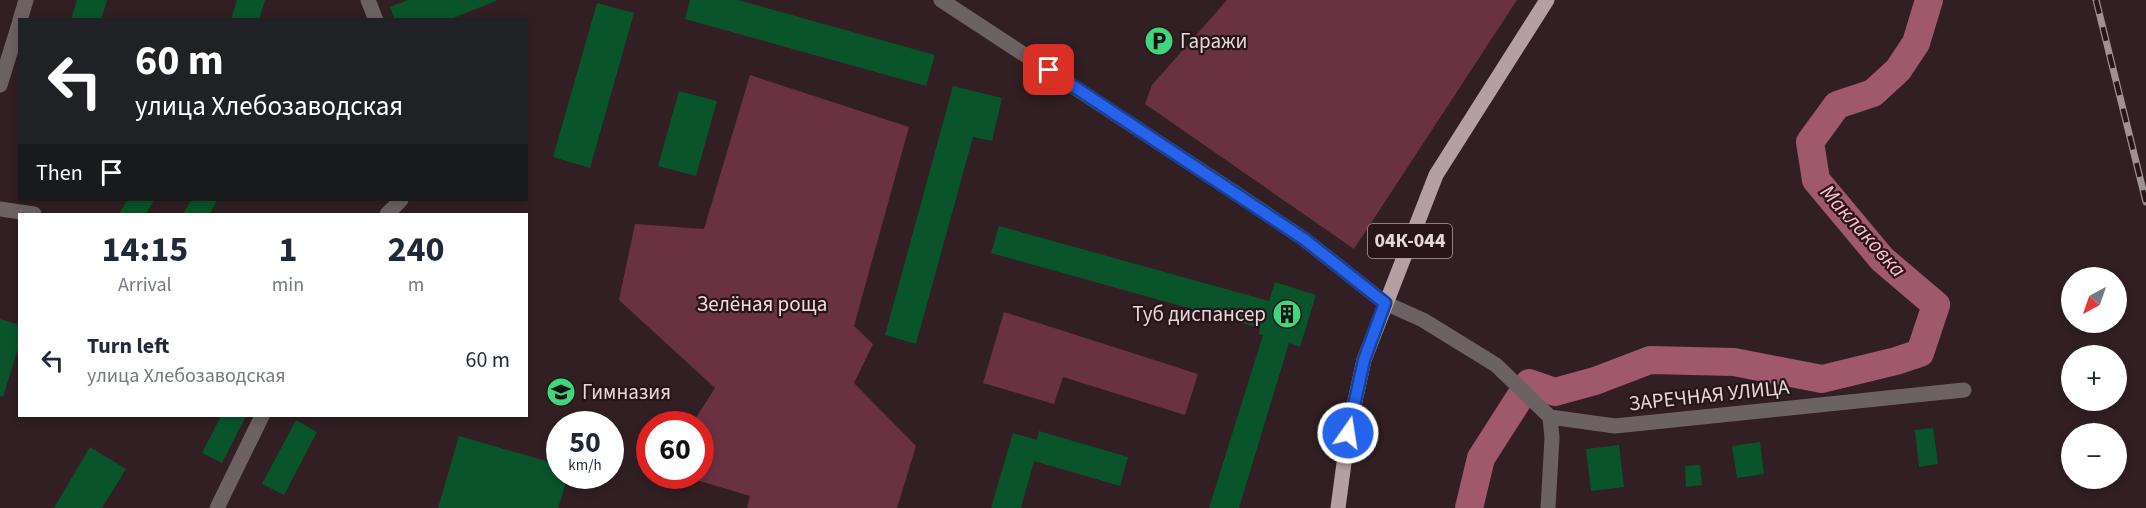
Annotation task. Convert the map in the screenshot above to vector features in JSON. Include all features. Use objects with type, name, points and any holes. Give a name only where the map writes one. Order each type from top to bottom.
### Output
[{"type":"main road","name":"04К-044","points":[[1338,508],[1348,433],[1364,360],[1436,175],[1547,0]]},
{"type":"street","points":[[21,18],[26,0]]},
{"type":"street","points":[[368,0],[375,18]]},
{"type":"street","points":[[941,0],[1304,239],[1385,303],[1423,320],[1496,365],[1550,417],[1552,438],[1548,508]]},
{"type":"street","points":[[0,85],[18,26]]},
{"type":"street","points":[[388,213],[400,201]]},
{"type":"street","points":[[0,209],[27,213]]},
{"type":"street","name":"ЗАРЕЧНАЯ УЛИЦА","points":[[1550,417],[1615,426],[1964,390]]},
{"type":"street","points":[[217,508],[262,417]]},
{"type":"green space","points":[[1227,0],[1517,0],[1354,249],[1145,104],[1152,85]]},
{"type":"green space","name":"Зелёная роща","points":[[750,75],[909,127],[854,326],[873,344],[854,383],[916,446],[897,508],[747,508],[750,496],[714,485],[714,411],[700,411],[715,388],[619,300],[635,224],[704,229]]},
{"type":"green space","points":[[1004,312],[1198,374],[1185,415],[1063,377],[1054,404],[983,383]]},
{"type":"building","points":[[77,0],[107,0],[102,18],[72,18]]},
{"type":"building","points":[[237,0],[265,0],[260,18],[232,18]]},
{"type":"building","points":[[408,0],[496,0],[453,18],[394,18],[390,7]]},
{"type":"building","points":[[690,0],[738,0],[935,55],[926,86],[685,19]]},
{"type":"building","points":[[597,3],[634,13],[590,168],[553,157]]},
{"type":"building","points":[[953,86],[1002,98],[992,141],[973,137],[916,344],[885,335]]},
{"type":"building","points":[[679,91],[717,101],[696,176],[658,166]]},
{"type":"building","points":[[126,201],[153,201],[147,213],[120,213]]},
{"type":"building","points":[[190,201],[216,201],[210,213],[184,213]]},
{"type":"building","points":[[999,226],[1269,301],[1275,282],[1316,295],[1300,347],[1289,343],[1239,508],[1209,508],[1263,335],[1259,334],[1260,328],[991,253]]},
{"type":"building","points":[[0,319],[18,324],[18,348],[3,397],[0,396]]},
{"type":"building","points":[[220,417],[245,417],[222,463],[202,453]]},
{"type":"building","points":[[296,420],[317,432],[284,495],[262,484]]},
{"type":"building","points":[[1933,428],[1938,464],[1919,467],[1915,430]]},
{"type":"building","points":[[1039,431],[1128,457],[1120,486],[1034,461],[1021,508],[991,508],[1013,433],[1037,440]]},
{"type":"building","points":[[459,436],[546,461],[546,489],[564,489],[558,508],[438,508]]},
{"type":"building","points":[[1760,442],[1764,474],[1737,478],[1732,446]]},
{"type":"building","points":[[1619,445],[1624,487],[1591,491],[1586,449]]},
{"type":"building","points":[[90,447],[126,469],[102,508],[54,508]]},
{"type":"building","points":[[1700,465],[1702,485],[1686,487],[1685,466]]},
{"type":"waterway","name":"Маклаковка","points":[[1469,508],[1481,458],[1529,383],[1555,392],[1595,381],[1650,360],[1734,362],[1822,379],[1920,353],[1936,305],[1882,259],[1816,180],[1810,142],[1837,105],[1873,93],[1898,70],[1916,43],[1929,0]]},
{"type":"railway","points":[[2096,0],[2146,202]]},
{"type":"place","name":"Гаражи","points":[[1159,41]]},
{"type":"place","name":"Туб диспансер","points":[[1287,314]]},
{"type":"place","name":"Гимназия","points":[[561,392]]},
{"type":"route","points":[[1049,70],[1304,239],[1385,303],[1364,360],[1348,433]]}]
